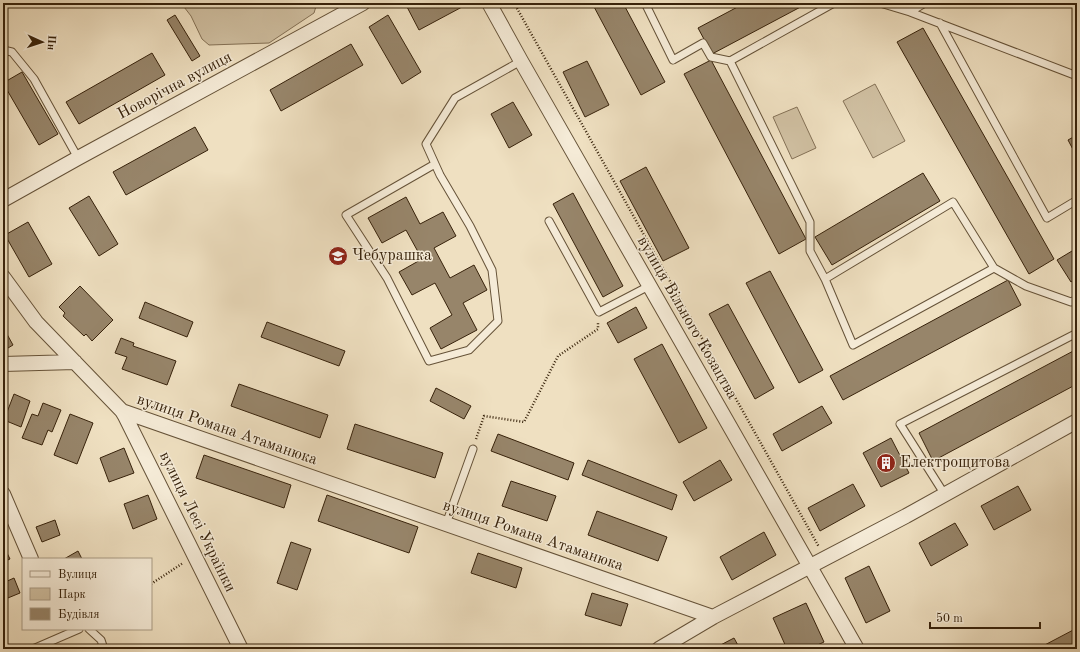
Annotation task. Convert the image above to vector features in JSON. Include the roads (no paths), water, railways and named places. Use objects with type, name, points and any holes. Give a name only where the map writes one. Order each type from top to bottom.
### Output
[{"type":"street","name":"Новорічна вулиця","points":[[3,200],[363,3]]},
{"type":"street","name":"вулиця Вільного Козацтва","points":[[489,3],[857,649]]},
{"type":"street","name":"вулиця Романа Атаманюка","points":[[3,277],[36,322],[122,411],[713,617]]},
{"type":"street","points":[[3,364],[75,362]]},
{"type":"street","name":"вулиця Лесі Українки","points":[[122,411],[126,416],[195,556],[238,648]]},
{"type":"street","points":[[659,649],[713,617],[945,494],[1077,421]]},
{"type":"street","points":[[3,494],[31,558]]},
{"type":"lane","points":[[645,3],[673,60],[703,43],[711,57],[730,61],[834,3]]},
{"type":"lane","points":[[880,3],[940,23],[1077,76]]},
{"type":"lane","points":[[910,12],[925,3]]},
{"type":"lane","points":[[940,23],[1047,218],[1077,200]]},
{"type":"lane","points":[[3,50],[12,52],[34,78],[78,158]]},
{"type":"lane","points":[[435,164],[346,215],[388,278],[429,361],[469,350],[498,321],[492,270],[470,226],[435,164],[426,144],[455,98],[521,61]]},
{"type":"lane","points":[[730,61],[810,222],[810,251],[826,279],[853,345],[994,268]]},
{"type":"lane","points":[[826,279],[953,202],[994,268],[1026,286],[1071,302],[1077,298]]},
{"type":"lane","points":[[549,221],[599,312],[649,286]]},
{"type":"lane","points":[[945,494],[900,424],[1077,333]]},
{"type":"lane","points":[[446,524],[473,450]]},
{"type":"lane","points":[[33,649],[77,630]]},
{"type":"lane","points":[[90,630],[101,640],[104,649]]},
{"type":"place","name":"Чебурашка","points":[[338,256]]},
{"type":"place","name":"Електрощитова","points":[[886,463]]}]
